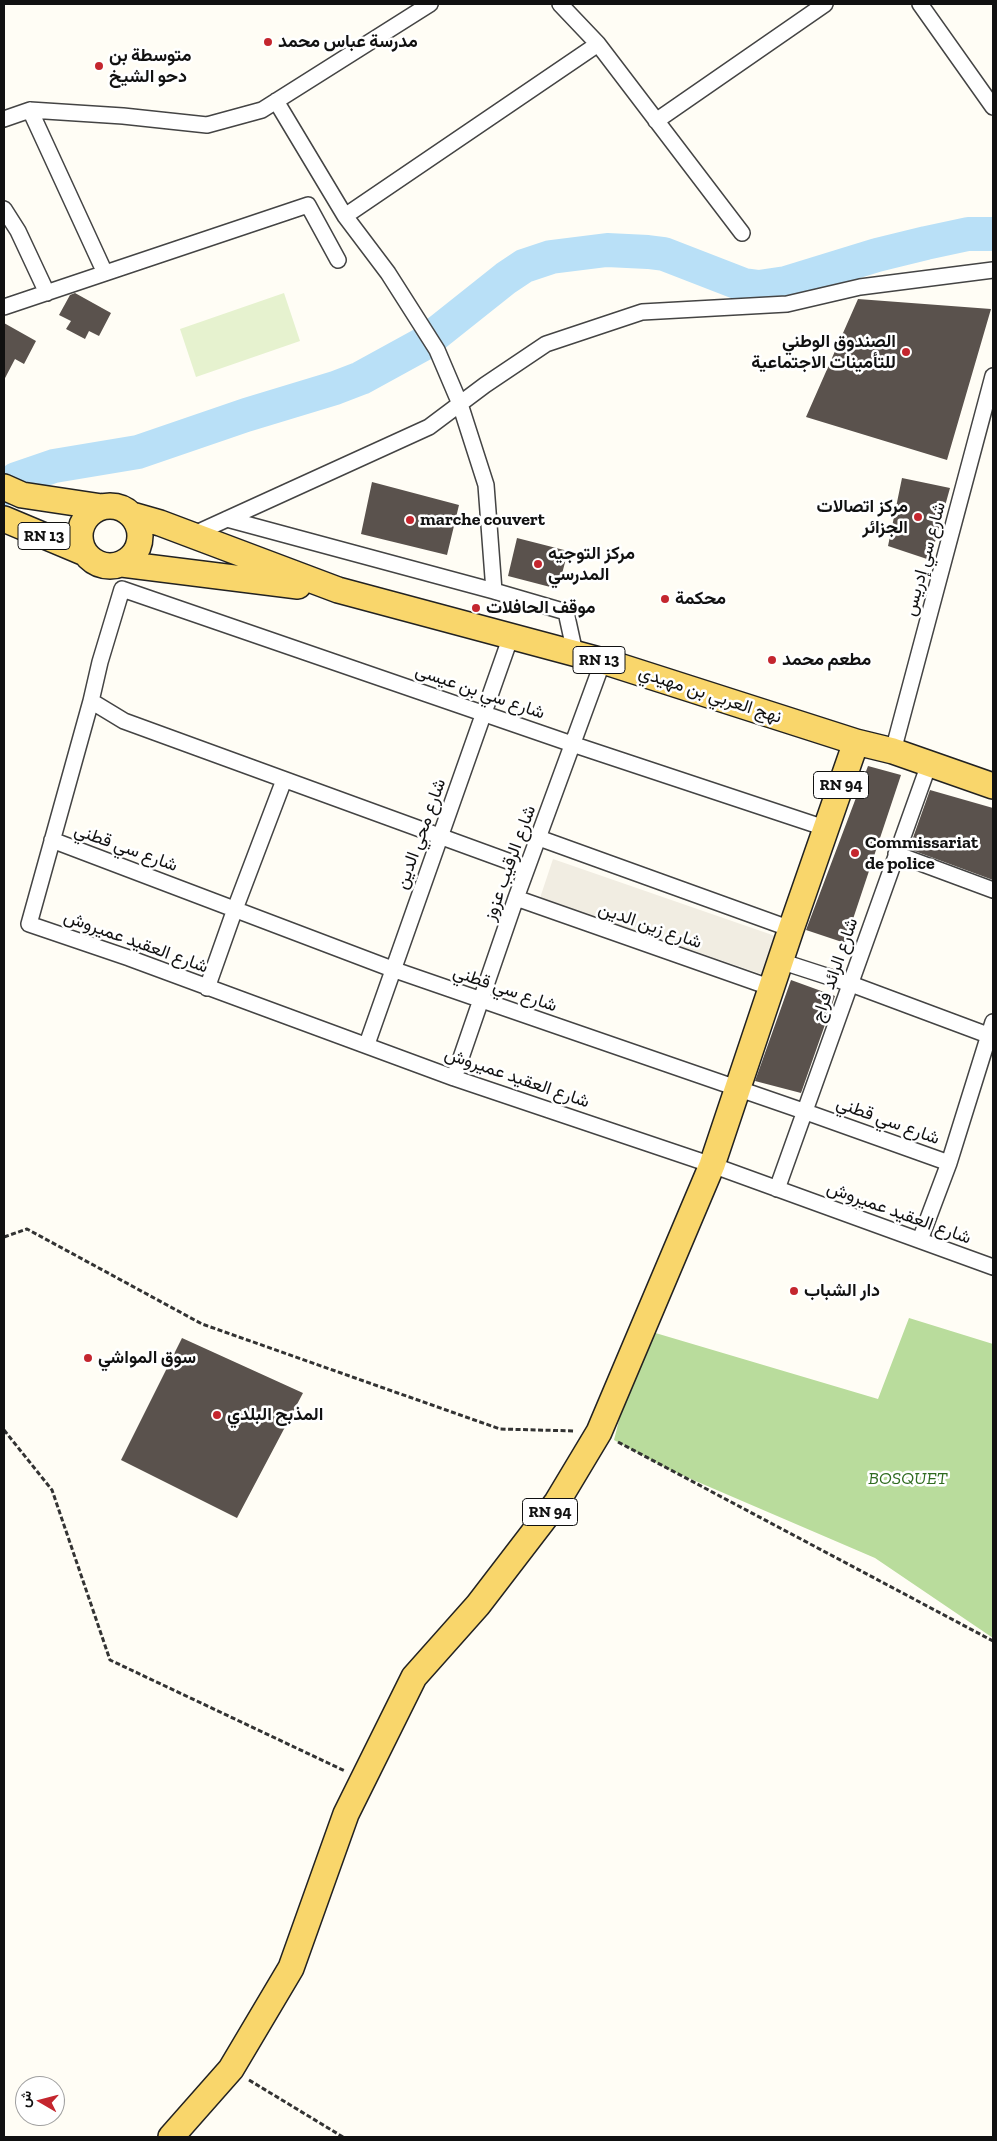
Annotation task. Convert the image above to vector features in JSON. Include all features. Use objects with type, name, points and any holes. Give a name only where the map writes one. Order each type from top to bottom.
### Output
[{"type":"main road","name":"RN 13","points":[[13,491],[102,507]]},
{"type":"main road","points":[[114,506],[124,509],[132,515],[139,525],[141,536],[138,548],[132,558],[112,567],[92,560],[85,553],[81,542],[81,531],[85,520],[92,512],[102,507],[114,506]]},
{"type":"main road","name":"RN 13","points":[[132,515],[160,523],[338,590]]},
{"type":"main road","name":"RN 13","points":[[4,519],[85,553]]},
{"type":"main road","name":"RN 13","points":[[122,564],[338,590]]},
{"type":"main road","name":"نهج العربي بن مهيدي","points":[[338,590],[603,661],[856,742],[893,752],[993,786]]},
{"type":"main road","name":"RN 94","points":[[171,2137],[231,2069],[291,1968],[346,1814],[414,1677],[478,1605],[558,1502],[598,1432],[712,1165],[825,828],[856,742]]},
{"type":"street","points":[[4,118],[30,110],[123,116],[207,125],[262,110],[430,4]]},
{"type":"street","points":[[560,4],[598,44],[742,233]]},
{"type":"street","points":[[656,121],[826,4]]},
{"type":"street","points":[[920,4],[993,107]]},
{"type":"street","points":[[345,216],[598,44]]},
{"type":"street","points":[[276,101],[345,216],[388,273],[437,350],[460,404],[486,485],[494,591]]},
{"type":"street","points":[[30,110],[105,273]]},
{"type":"street","points":[[4,307],[308,205],[338,260]]},
{"type":"street","points":[[4,209],[18,231],[47,293]]},
{"type":"street","points":[[192,535],[429,427],[546,344],[642,312],[787,304],[860,287],[993,270]]},
{"type":"street","name":"شارع سي إدريس","points":[[893,752],[993,376]]},
{"type":"street","points":[[227,519],[566,612],[575,653]]},
{"type":"street","name":"شارع سي بن عيسى","points":[[91,701],[100,662],[122,590],[572,744],[825,828]]},
{"type":"street","name":"شارع محي الدين","points":[[367,1044],[511,636]]},
{"type":"street","name":"شارع الرقيب عزوز","points":[[454,1078],[516,898],[603,661]]},
{"type":"street","points":[[52,840],[91,701],[124,721],[527,868]]},
{"type":"street","name":"شارع الرائد فراج","points":[[777,1189],[929,764]]},
{"type":"street","points":[[207,988],[234,909],[284,780]]},
{"type":"street","points":[[539,838],[791,929]]},
{"type":"street","name":"شارع سي قطني","points":[[52,840],[392,969],[950,1163]]},
{"type":"street","name":"شارع العقيد عميروش","points":[[52,840],[29,924],[130,958],[207,988],[367,1044],[454,1078],[712,1165],[993,1267]]},
{"type":"street","points":[[896,854],[993,890]]},
{"type":"street","name":"شارع زين الدين","points":[[516,898],[772,988]]},
{"type":"street","points":[[780,961],[992,1031],[950,1163],[920,1240]]},
{"type":"path","points":[[4,1237],[27,1229],[202,1324],[500,1429],[598,1432],[993,1641]]},
{"type":"path","points":[[4,1430],[52,1490],[110,1660],[363,1780]]},
{"type":"path","points":[[231,2069],[343,2137]]},
{"type":"green space","points":[[284,293],[300,341],[196,377],[180,329]]},
{"type":"green space","name":"BOSQUET","points":[[909,1318],[993,1344],[993,1638],[875,1558],[670,1470],[614,1440],[642,1329],[878,1399]]},
{"type":"shaded area","points":[[553,859],[781,938],[767,976],[540,898]]},
{"type":"building","points":[[75,293],[111,313],[99,336],[89,331],[85,339],[66,329],[71,321],[59,315],[70,295]]},
{"type":"building","name":"الصندوق الوطني للتأمينات الاجتماعية","points":[[858,299],[991,309],[947,460],[806,417]]},
{"type":"building","points":[[4,323],[36,341],[24,364],[15,359],[4,380]]},
{"type":"building","name":"مركز اتصالات الجزائر","points":[[902,478],[950,488],[930,560],[888,546]]},
{"type":"building","name":"marche couvert","points":[[372,482],[459,505],[447,555],[361,534]]},
{"type":"building","name":"مركز التوجيه المدرسي","points":[[517,538],[568,551],[558,589],[508,576]]},
{"type":"building","name":"Commissariat de police","points":[[868,766],[901,775],[845,943],[806,930]]},
{"type":"building","points":[[930,790],[993,808],[993,880],[909,849]]},
{"type":"building","points":[[791,980],[835,996],[801,1093],[755,1081]]},
{"type":"building","name":"المذبح البلدي","points":[[182,1338],[303,1393],[237,1518],[121,1460]]},
{"type":"waterway","points":[[4,489],[16,479],[54,466],[138,452],[361,378],[423,344],[506,278],[524,266],[551,257],[607,250],[664,254],[744,285],[759,287],[786,283],[877,255],[926,243],[968,234],[993,234]]},
{"type":"place","name":"مدرسة عباس محمد","points":[[268,42]]},
{"type":"place","name":"متوسطة بن دحو الشيخ","points":[[99,66]]},
{"type":"place","name":"الصندوق الوطني للتأمينات الاجتماعية","points":[[906,352]]},
{"type":"place","name":"مركز اتصالات الجزائر","points":[[918,517]]},
{"type":"place","name":"marche couvert","points":[[410,520]]},
{"type":"place","name":"مركز التوجيه المدرسي","points":[[538,564]]},
{"type":"place","name":"محكمة","points":[[665,599]]},
{"type":"place","name":"موقف الحافلات","points":[[476,608]]},
{"type":"place","name":"مطعم محمد","points":[[772,660]]},
{"type":"place","name":"Commissariat de police","points":[[855,853]]},
{"type":"place","name":"دار الشباب","points":[[794,1291]]},
{"type":"place","name":"سوق المواشي","points":[[88,1358]]},
{"type":"place","name":"المذبح البلدي","points":[[217,1415]]}]
